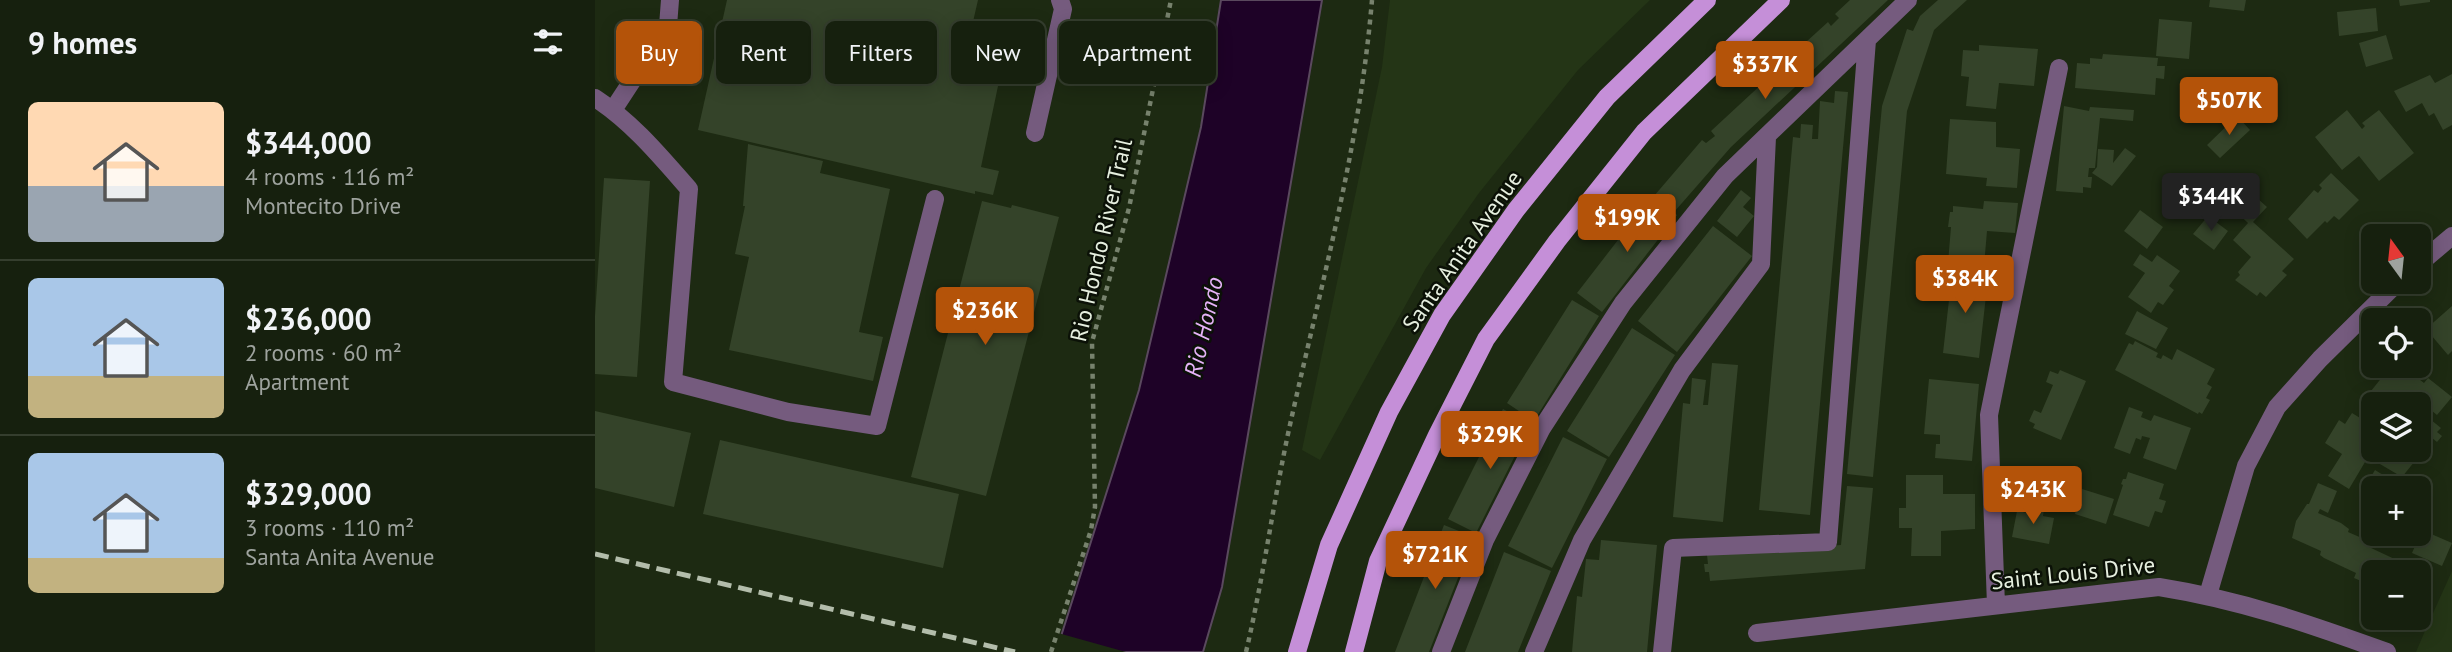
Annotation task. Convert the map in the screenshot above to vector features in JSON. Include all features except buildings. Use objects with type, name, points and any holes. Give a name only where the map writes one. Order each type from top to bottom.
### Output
[{"type":"main road","name":"Santa Anita Avenue","points":[[1297,652],[1329,545],[1389,412],[1442,315],[1516,210],[1607,97],[1707,0]]},
{"type":"main road","points":[[1354,652],[1378,561],[1486,339],[1557,241],[1644,132],[1781,0]]},
{"type":"street","points":[[613,110],[668,26],[670,0]]},
{"type":"street","points":[[1035,133],[1063,9],[1061,0]]},
{"type":"street","points":[[1441,652],[1485,540],[1542,428],[1623,303],[1725,176],[1908,0]]},
{"type":"street","points":[[1662,652],[1673,548],[1828,542],[1867,40]]},
{"type":"street","points":[[1996,606],[1989,415],[2059,68]]},
{"type":"street","points":[[595,98],[613,110],[656,151],[689,189],[673,383],[788,412],[877,426],[935,199]]},
{"type":"street","points":[[1534,652],[1588,529],[1682,370],[1761,264],[1767,137]]},
{"type":"street","points":[[2431,254],[2452,236]]},
{"type":"street","points":[[2208,595],[2246,466],[2277,407],[2320,359],[2386,294]]},
{"type":"street","name":"Saint Louis Drive","points":[[1757,633],[2159,587],[2208,595],[2282,614],[2387,652]]},
{"type":"path","name":"Rio Hondo River Trail","points":[[1051,652],[1091,530],[1094,508],[1092,342],[1129,208],[1171,0]]},
{"type":"path","points":[[1246,652],[1259,598],[1293,409],[1347,179],[1366,66],[1372,0]]},
{"type":"shaded area","points":[[1390,0],[1650,0],[1578,70],[1479,193],[1426,268],[1320,460],[1302,450],[1382,67]]},
{"type":"shaded area","points":[[2452,571],[2452,652],[2416,652],[2425,630],[2431,630],[2431,618]]},
{"type":"water","name":"Rio Hondo","points":[[1221,0],[1322,0],[1222,587],[1203,652],[1056,652],[1139,390],[1201,127],[1208,84],[1216,84],[1216,32]]},
{"type":"pier","points":[[1058,633],[1126,652],[1052,652]]},
{"type":"railway","points":[[595,554],[1015,652]]}]
